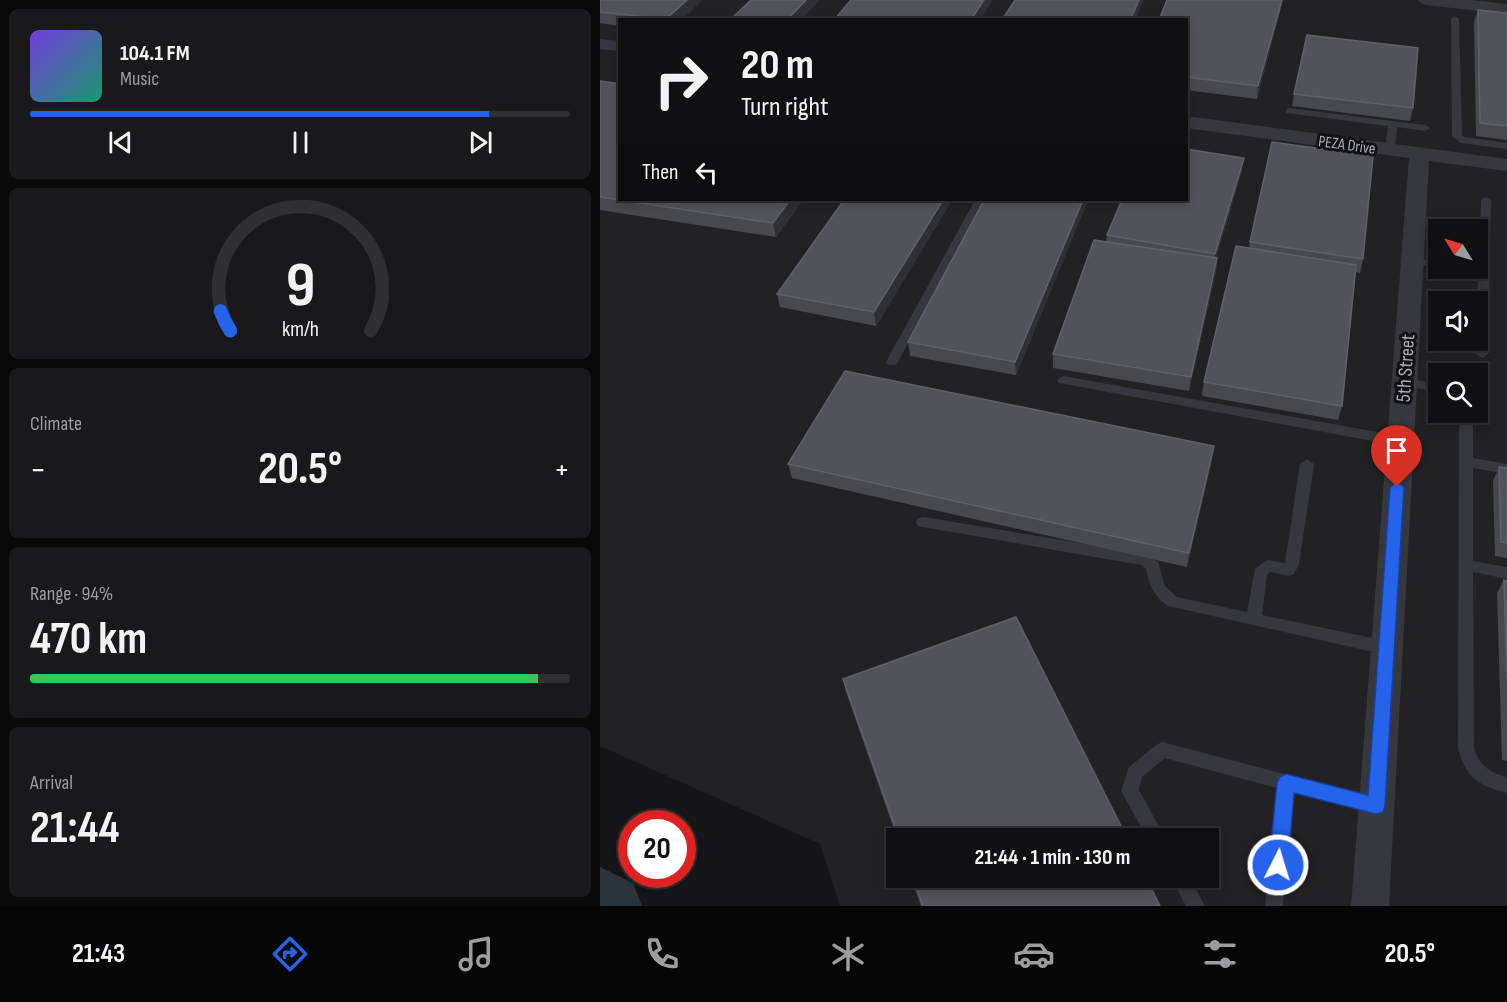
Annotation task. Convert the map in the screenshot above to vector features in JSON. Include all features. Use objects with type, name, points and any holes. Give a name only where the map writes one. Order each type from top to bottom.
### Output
[{"type":"street","points":[[1425,0],[1507,9]]},
{"type":"street","points":[[600,44],[618,46]]},
{"type":"street","name":"PEZA Drive","points":[[1188,122],[1390,149],[1422,141],[1507,165]]},
{"type":"street","name":"5th Street","points":[[1370,906],[1404,382],[1425,262],[1422,141]]},
{"type":"lane","points":[[1455,19],[1457,136],[1461,140],[1507,146]]},
{"type":"lane","points":[[1289,111],[1393,124],[1422,141]]},
{"type":"lane","points":[[1390,149],[1393,124]]},
{"type":"lane","points":[[1485,219],[1486,200]]},
{"type":"lane","points":[[892,362],[979,201]]},
{"type":"lane","points":[[1482,354],[1484,279]]},
{"type":"lane","points":[[1063,380],[1400,441]]},
{"type":"lane","points":[[1404,382],[1428,386]]},
{"type":"lane","points":[[1466,423],[1466,749],[1471,766],[1487,780],[1507,784]]},
{"type":"lane","points":[[1466,462],[1507,469]]},
{"type":"lane","points":[[1254,620],[1260,573],[1267,566],[1289,570],[1292,564],[1307,464]]},
{"type":"lane","points":[[923,522],[1145,560],[1153,566],[1156,585],[1161,595],[1173,602],[1387,648]]},
{"type":"lane","points":[[1466,564],[1507,573]]},
{"type":"lane","points":[[1151,828],[1130,791],[1135,773],[1162,750],[1376,806]]},
{"type":"lane","points":[[1274,906],[1286,783]]},
{"type":"lane","points":[[1186,888],[1196,906]]},
{"type":"shaded area","points":[[600,0],[1507,0],[1507,906],[840,906],[820,844],[600,746]]},
{"type":"building","points":[[600,0],[687,0],[667,18],[600,12]]},
{"type":"building","points":[[751,0],[806,0],[789,18],[732,18]]},
{"type":"building","points":[[851,0],[984,0],[972,18],[836,18]]},
{"type":"building","points":[[1015,0],[1139,0],[1131,18],[1003,18]]},
{"type":"building","points":[[1167,0],[1282,0],[1258,86],[1188,77],[1188,18],[1160,18]]},
{"type":"building","points":[[1478,10],[1507,13],[1507,126],[1480,123]]},
{"type":"building","points":[[1307,35],[1418,48],[1413,108],[1294,94]]},
{"type":"building","points":[[600,81],[618,84],[618,200],[600,197]]},
{"type":"building","points":[[1272,142],[1373,156],[1363,259],[1250,242]]},
{"type":"building","points":[[1188,149],[1244,158],[1215,254],[1107,235],[1122,201],[1188,201]]},
{"type":"building","points":[[627,201],[789,201],[773,223]]},
{"type":"building","points":[[843,201],[942,201],[874,312],[777,294]]},
{"type":"building","points":[[983,201],[1083,201],[1015,362],[908,342]]},
{"type":"building","points":[[1094,240],[1217,258],[1191,377],[1053,354]]},
{"type":"building","points":[[1236,246],[1356,265],[1342,406],[1204,382]]},
{"type":"building","points":[[845,371],[1214,446],[1189,553],[788,464]]},
{"type":"building","points":[[1499,467],[1507,468],[1507,543],[1501,542]]},
{"type":"building","points":[[1504,580],[1507,581],[1507,678]]},
{"type":"building","points":[[1016,617],[1122,828],[895,828],[843,679]]},
{"type":"building","points":[[917,888],[1151,888],[1160,906],[923,906]]},
{"type":"waterway","points":[[600,899],[610,906]]},
{"type":"route","points":[[1278,865],[1286,783],[1376,806],[1397,487]]}]
